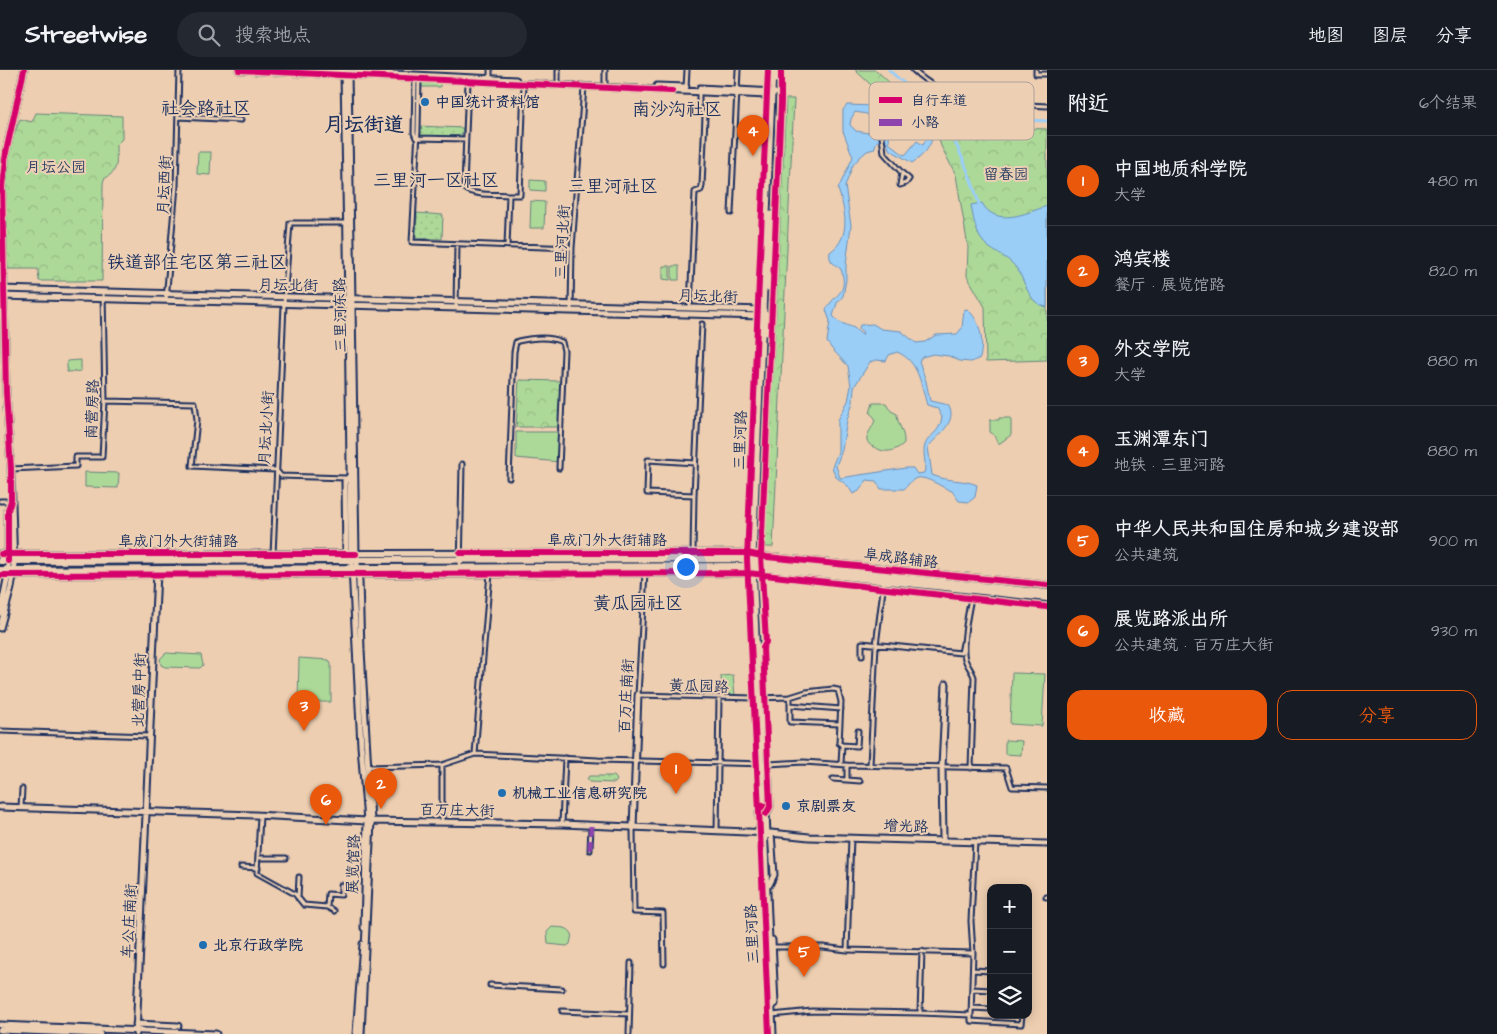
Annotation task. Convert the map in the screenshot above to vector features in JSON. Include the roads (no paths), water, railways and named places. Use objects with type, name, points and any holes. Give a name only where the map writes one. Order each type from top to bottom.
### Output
[{"type":"highway","points":[[0,562],[11,558],[351,556],[460,563],[490,571],[645,570],[755,563],[1047,593]]},
{"type":"highway","points":[[0,570],[11,572],[157,572],[282,568],[355,571],[460,563],[694,556],[747,559],[755,563],[884,581],[1047,598]]},
{"type":"highway","points":[[282,568],[297,574]]},
{"type":"main road","points":[[0,628],[11,572],[8,510],[11,501],[11,469],[2,296],[3,172],[24,70]]},
{"type":"main road","points":[[239,70],[438,75],[558,83],[774,93]]},
{"type":"main road","points":[[312,70],[417,79],[438,75],[468,81],[558,83],[584,86],[605,85]]},
{"type":"main road","name":"三里河路","points":[[775,70],[755,563],[764,764],[770,807],[766,814],[765,833],[773,947],[775,1034]]},
{"type":"main road","name":"三里河东路","points":[[346,73],[346,223],[350,302],[348,478],[351,556]]},
{"type":"main road","name":"三里河东路","points":[[346,73],[350,302],[351,556]]},
{"type":"main road","points":[[686,89],[737,91]]},
{"type":"main road","name":"月坛北街","points":[[2,289],[166,297],[284,298],[350,302],[764,312]]},
{"type":"main road","name":"月坛北街","points":[[2,296],[103,295]]},
{"type":"main road","name":"月坛北街","points":[[166,297],[284,304],[350,302]]},
{"type":"main road","name":"月坛北街","points":[[571,307],[690,308],[764,312]]},
{"type":"main road","points":[[0,554],[11,558]]},
{"type":"main road","points":[[157,572],[297,574],[355,571],[351,556]]},
{"type":"main road","name":"阜成路辅路","points":[[755,563],[767,557],[1047,585]]},
{"type":"main road","name":"三里河路","points":[[755,563],[760,698]]},
{"type":"main road","name":"展览馆路","points":[[355,571],[369,767],[369,821],[361,1034]]},
{"type":"main road","name":"展览馆路","points":[[355,571],[357,671],[369,821],[356,1034]]},
{"type":"main road","points":[[0,575],[11,572]]},
{"type":"main road","points":[[0,613],[11,572]]},
{"type":"main road","name":"北营房中街","points":[[146,812],[157,572]]},
{"type":"main road","points":[[943,840],[942,767],[946,684]]},
{"type":"main road","name":"百万庄南街","points":[[633,828],[638,695]]},
{"type":"main road","name":"三里河路","points":[[764,764],[763,805],[773,947]]},
{"type":"main road","name":"百万庄大街","points":[[0,807],[369,821],[562,824],[765,833]]},
{"type":"main road","name":"车公庄南街","points":[[136,1032],[146,812]]},
{"type":"main road","name":"增光路","points":[[765,833],[809,837],[1047,844]]},
{"type":"main road","points":[[136,1024],[178,1026],[185,1032]]},
{"type":"main road","points":[[0,1025],[216,1034]]},
{"type":"main road","points":[[0,1030],[100,1034]]},
{"type":"street","name":"月坛西街","points":[[166,297],[176,186],[179,70]]},
{"type":"street","points":[[490,70],[490,78]]},
{"type":"street","points":[[558,70],[558,83]]},
{"type":"street","points":[[605,70],[605,85]]},
{"type":"street","points":[[686,89],[687,70]]},
{"type":"street","points":[[731,213],[738,70]]},
{"type":"street","points":[[913,70],[927,82]]},
{"type":"street","points":[[1036,70],[1036,74],[1047,74]]},
{"type":"street","points":[[417,79],[414,133],[417,138],[412,242],[572,248]]},
{"type":"street","points":[[468,81],[464,188],[472,193],[509,195],[520,195],[524,83]]},
{"type":"street","name":"三里河北街","points":[[571,307],[572,248],[584,86]]},
{"type":"street","points":[[690,308],[695,192],[701,190],[702,186],[705,116],[699,108],[700,91]]},
{"type":"street","points":[[1034,105],[1047,106]]},
{"type":"street","points":[[178,117],[241,120]]},
{"type":"street","points":[[417,138],[466,139]]},
{"type":"street","points":[[882,140],[884,153],[902,173]]},
{"type":"street","points":[[507,246],[509,195]]},
{"type":"street","name":"月坛北小街","points":[[274,557],[284,298],[290,222],[346,223]]},
{"type":"street","points":[[456,304],[457,244]]},
{"type":"street","name":"南营房路","points":[[11,469],[76,466],[76,457],[102,457],[105,401],[103,295]]},
{"type":"street","points":[[694,556],[695,463],[702,324]]},
{"type":"street","points":[[509,478],[514,352],[518,340],[543,339],[559,340],[562,342],[564,351],[559,468]]},
{"type":"street","points":[[105,401],[195,403],[197,420],[192,466],[276,470],[281,476],[348,478]]},
{"type":"street","points":[[694,495],[647,493],[648,460],[695,463]]},
{"type":"street","points":[[460,563],[462,464]]},
{"type":"street","points":[[0,501],[11,501]]},
{"type":"street","name":"百万庄南街","points":[[638,695],[645,570]]},
{"type":"street","points":[[476,754],[490,571]]},
{"type":"street","points":[[870,765],[876,644],[884,581]]},
{"type":"street","points":[[970,598],[964,642],[965,659],[974,677],[971,768]]},
{"type":"street","points":[[862,656],[862,644],[961,653],[964,640]]},
{"type":"street","name":"黄瓜园路","points":[[638,695],[760,698],[790,697],[806,692],[834,689],[838,690],[840,709]]},
{"type":"street","points":[[790,697],[790,722],[840,724]]},
{"type":"street","points":[[717,831],[719,698]]},
{"type":"street","points":[[790,705],[840,709],[839,743],[842,745],[841,764]]},
{"type":"street","points":[[0,731],[149,736]]},
{"type":"street","points":[[842,745],[858,746],[858,731]]},
{"type":"street","points":[[369,767],[442,765],[476,754],[764,764],[804,762],[847,765],[1006,768],[1012,787],[1047,788]]},
{"type":"street","points":[[562,824],[565,758]]},
{"type":"street","points":[[442,765],[442,822]]},
{"type":"street","points":[[847,765],[847,780]]},
{"type":"street","points":[[833,779],[860,780]]},
{"type":"street","points":[[21,807],[22,789]]},
{"type":"street","points":[[260,816],[257,873],[294,894],[304,905],[327,907],[334,911]]},
{"type":"street","points":[[590,850],[591,826]]},
{"type":"street","points":[[633,828],[634,912],[663,913],[664,964]]},
{"type":"street","points":[[847,950],[851,837]]},
{"type":"street","points":[[975,841],[971,921],[973,953],[972,1021],[1022,1024],[1022,1019]]},
{"type":"street","points":[[258,858],[286,858]]},
{"type":"street","points":[[240,867],[258,868]]},
{"type":"street","points":[[298,898],[299,877]]},
{"type":"street","points":[[327,907],[328,894],[341,895],[341,885]]},
{"type":"street","points":[[773,947],[973,953]]},
{"type":"street","points":[[920,1013],[922,951]]},
{"type":"street","points":[[629,1034],[631,963]]},
{"type":"street","points":[[973,970],[987,971]]},
{"type":"street","points":[[490,985],[562,989]]},
{"type":"street","points":[[972,989],[987,990]]},
{"type":"street","points":[[972,1008],[987,1009]]},
{"type":"street","points":[[562,1011],[630,1014]]},
{"type":"street","points":[[774,1015],[812,1011],[971,1015]]},
{"type":"water","points":[[847,105],[869,106],[869,117],[867,114],[855,112],[850,125],[856,131],[868,133],[869,131],[869,140],[889,140],[889,143],[904,155],[917,141],[923,145],[926,140],[931,140],[927,150],[912,163],[889,149],[887,142],[877,141],[874,149],[867,151],[853,165],[845,186],[851,225],[846,280],[843,296],[837,303],[833,316],[839,322],[854,328],[862,335],[863,333],[859,328],[860,325],[873,324],[881,329],[901,331],[916,343],[925,342],[936,335],[957,334],[962,328],[964,310],[967,309],[976,319],[982,345],[980,358],[971,362],[959,361],[949,356],[933,354],[922,357],[919,361],[930,401],[948,405],[951,411],[951,417],[946,428],[928,447],[932,475],[977,485],[975,497],[969,502],[959,501],[952,491],[921,478],[912,481],[904,489],[881,489],[876,481],[867,480],[859,491],[853,494],[848,486],[836,477],[832,467],[838,452],[838,420],[848,401],[851,386],[848,366],[827,342],[830,321],[826,310],[842,289],[843,284],[841,269],[830,258],[830,252],[842,239],[845,223],[838,189],[853,157],[843,131],[843,110]],"holes":[[[897,352],[915,367],[927,405],[937,408],[942,417],[937,431],[925,445],[924,473],[917,474],[913,468],[906,468],[840,478],[836,466],[842,450],[847,420],[853,402],[854,387],[870,362],[876,360],[886,361],[889,355]]]},
{"type":"water","points":[[982,203],[988,211],[1003,217],[1021,215],[1047,206],[1047,307],[1036,302],[1028,292],[1013,264],[981,239],[973,218],[971,205]]},
{"type":"waterway","points":[[889,70],[903,82]]},
{"type":"waterway","points":[[1034,120],[1047,121]]},
{"type":"waterway","points":[[954,140],[970,177],[979,204]]},
{"type":"place","name":"中国统计资料馆","points":[[425,102]]},
{"type":"place","name":"玉渊潭东门","points":[[753,156]]},
{"type":"place","name":"外交学院","points":[[304,731]]},
{"type":"place","name":"机械工业信息研究院","points":[[502,793]]},
{"type":"place","name":"中国地质科学院","points":[[676,794]]},
{"type":"place","name":"京剧票友","points":[[786,806]]},
{"type":"place","name":"鸿宾楼","points":[[381,809]]},
{"type":"place","name":"展览路派出所","points":[[326,825]]},
{"type":"place","name":"北京行政学院","points":[[203,945]]},
{"type":"place","name":"中华人民共和国住房和城乡建设部","points":[[804,977]]},
{"type":"district","name":"社会路社区","points":[[206,108]]},
{"type":"district","name":"南沙沟社区","points":[[677,109]]},
{"type":"district","name":"月坛街道","points":[[364,124]]},
{"type":"district","name":"三里河一区社区","points":[[436,180]]},
{"type":"district","name":"三里河社区","points":[[613,186]]},
{"type":"district","name":"铁道部住宅区第三社区","points":[[197,262]]},
{"type":"district","name":"黄瓜园社区","points":[[638,603]]},
{"type":"park label","name":"月坛公园","points":[[56,167]]},
{"type":"park label","name":"留春园","points":[[1006,174]]}]
